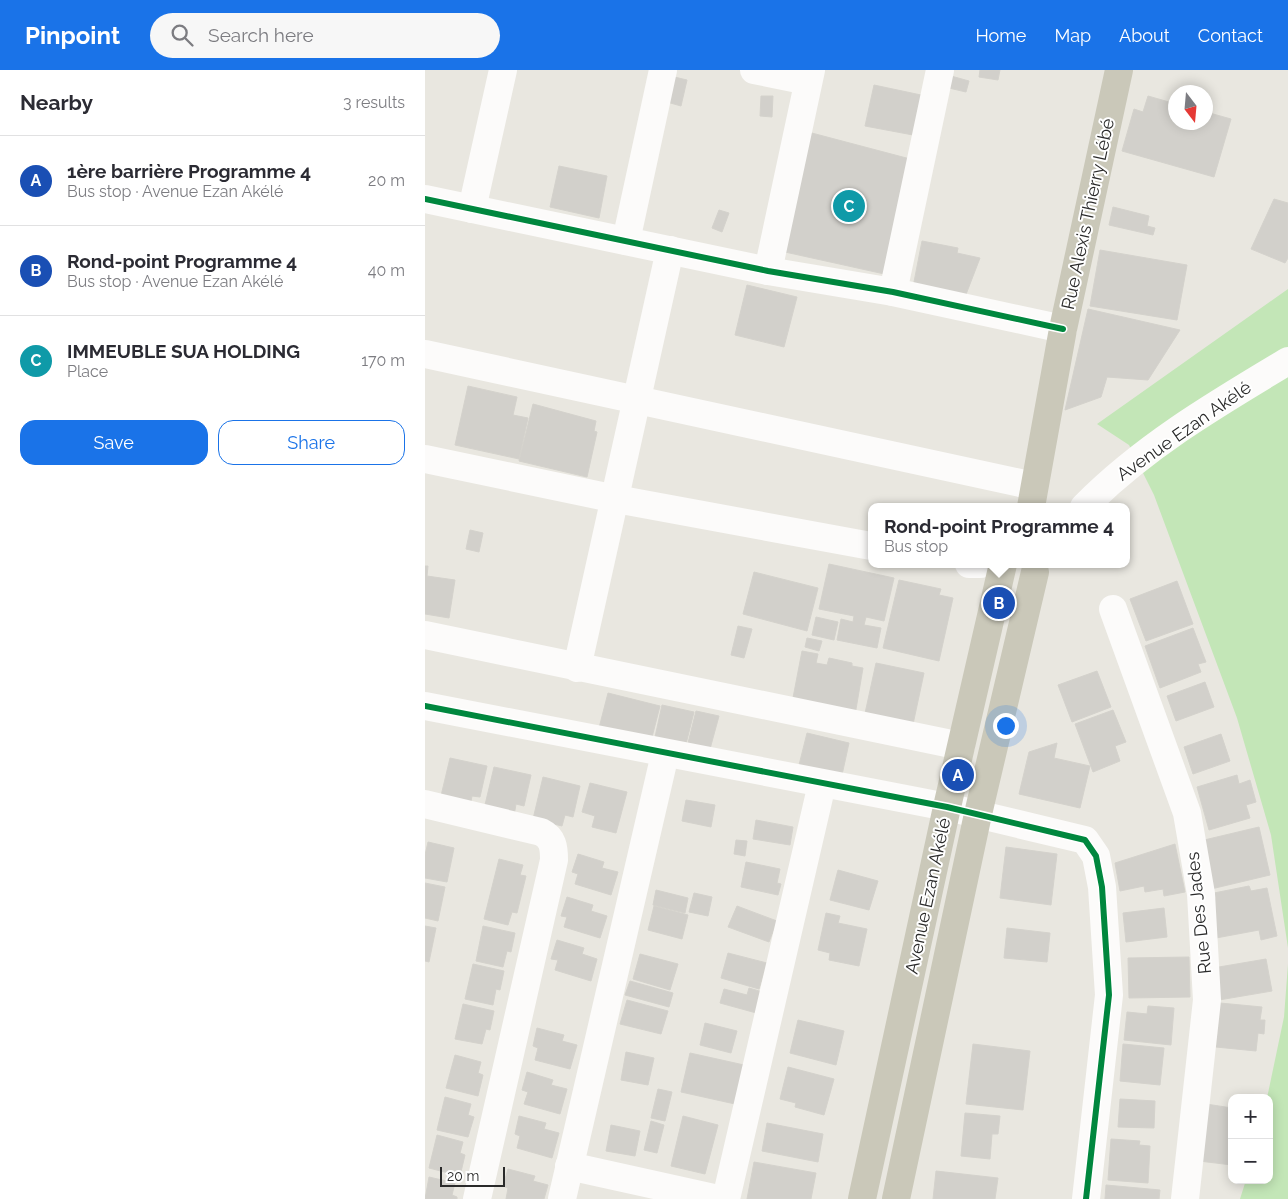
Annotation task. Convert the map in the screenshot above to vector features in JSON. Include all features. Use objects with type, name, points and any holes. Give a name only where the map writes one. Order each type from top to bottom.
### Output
[{"type":"main road","name":"Rue Alexis Thierry Lébé","points":[[1033,496],[1063,329],[1119,70]]},
{"type":"main road","name":"Avenue Ezan Akélé","points":[[862,1199],[947,807],[1002,568]]},
{"type":"main road","name":"Avenue Ezan Akélé","points":[[896,1199],[978,814],[1035,568]]},
{"type":"street","points":[[472,209],[503,70]]},
{"type":"street","points":[[626,241],[663,70]]},
{"type":"street","points":[[754,70],[810,76],[768,271]]},
{"type":"street","points":[[893,292],[941,70]]},
{"type":"street","points":[[425,199],[768,271],[893,292],[1063,329]]},
{"type":"street","points":[[577,668],[670,250]]},
{"type":"street","points":[[425,354],[638,399],[1033,496]]},
{"type":"street","name":"Avenue Ezan Akélé","points":[[1088,503],[1150,450],[1207,410],[1288,361]]},
{"type":"street","points":[[425,460],[616,499],[868,545]]},
{"type":"street","name":"Rue Des Jades","points":[[1113,609],[1187,813],[1201,894],[1207,1000],[1185,1199]]},
{"type":"street","points":[[425,635],[961,746]]},
{"type":"street","points":[[426,713],[665,754],[947,807],[1085,840],[1096,856],[1103,887],[1107,931],[1109,995],[1086,1199]]},
{"type":"street","points":[[562,1199],[665,754]]},
{"type":"street","points":[[726,1199],[821,784]]},
{"type":"street","points":[[425,804],[541,832],[552,842],[554,850],[554,860],[477,1199]]},
{"type":"street","points":[[569,1166],[718,1199]]},
{"type":"green space","points":[[1288,289],[1288,948],[1271,835],[1237,718],[1154,495],[1129,445],[1097,424]]},
{"type":"green space","points":[[1288,964],[1288,1199],[1240,1199],[1245,1184],[1273,1184],[1273,1094],[1268,1094],[1284,1017]]},
{"type":"building","points":[[980,70],[1000,70],[998,80],[979,77]]},
{"type":"building","points":[[666,75],[687,80],[681,106],[660,100]]},
{"type":"building","points":[[951,76],[969,81],[966,92],[949,88]]},
{"type":"building","points":[[874,85],[921,95],[913,135],[865,126]]},
{"type":"building","points":[[761,96],[773,96],[772,117],[760,116]]},
{"type":"building","points":[[1148,96],[1168,102],[1168,130],[1213,130],[1213,114],[1231,119],[1214,177],[1122,151],[1134,109],[1143,112]]},
{"type":"building","points":[[808,132],[914,160],[889,275],[785,252]]},
{"type":"building","points":[[559,166],[607,176],[599,218],[550,207]]},
{"type":"building","points":[[1274,199],[1288,203],[1288,258],[1285,263],[1251,249]]},
{"type":"building","points":[[1113,207],[1149,216],[1147,226],[1155,228],[1153,235],[1109,225]]},
{"type":"building","points":[[719,210],[729,213],[722,232],[712,228]]},
{"type":"building","points":[[922,241],[958,248],[957,253],[980,258],[965,297],[913,287]]},
{"type":"building","points":[[1100,250],[1187,265],[1177,320],[1090,306]]},
{"type":"building","points":[[747,285],[797,297],[784,347],[735,335]]},
{"type":"building","points":[[1088,309],[1180,330],[1148,380],[1107,377],[1101,397],[1065,410]]},
{"type":"building","points":[[468,386],[517,397],[513,415],[528,418],[519,459],[455,445]]},
{"type":"building","points":[[533,404],[596,421],[594,431],[597,432],[587,477],[519,461]]},
{"type":"building","points":[[470,530],[483,533],[479,552],[466,549]]},
{"type":"building","points":[[829,564],[894,578],[884,621],[866,617],[864,625],[881,628],[877,648],[837,640],[841,619],[853,622],[854,616],[819,609]]},
{"type":"building","points":[[425,566],[428,566],[427,576],[455,580],[449,618],[425,614]]},
{"type":"building","points":[[754,572],[818,588],[807,631],[743,614]]},
{"type":"building","points":[[899,580],[941,589],[939,595],[953,598],[939,661],[883,648]]},
{"type":"building","points":[[1177,581],[1193,624],[1146,641],[1130,599]]},
{"type":"building","points":[[816,617],[838,622],[834,640],[812,635]]},
{"type":"building","points":[[738,626],[752,629],[744,658],[731,655]]},
{"type":"building","points":[[1193,628],[1206,662],[1198,664],[1201,672],[1160,688],[1145,646]]},
{"type":"building","points":[[807,638],[822,641],[819,651],[805,647]]},
{"type":"building","points":[[802,651],[818,654],[816,663],[827,665],[829,658],[852,663],[852,666],[863,668],[855,715],[792,703]]},
{"type":"building","points":[[876,663],[924,673],[912,729],[864,718]]},
{"type":"building","points":[[1097,671],[1111,707],[1072,722],[1058,685]]},
{"type":"building","points":[[1205,682],[1214,707],[1176,721],[1167,696]]},
{"type":"building","points":[[608,693],[660,706],[651,741],[599,728]]},
{"type":"building","points":[[662,705],[694,712],[686,744],[655,737]]},
{"type":"building","points":[[1113,710],[1126,742],[1115,746],[1120,761],[1093,772],[1075,724]]},
{"type":"building","points":[[696,711],[719,716],[710,749],[688,743]]},
{"type":"building","points":[[807,733],[849,743],[842,775],[799,765]]},
{"type":"building","points":[[1221,734],[1230,761],[1193,774],[1184,747]]},
{"type":"building","points":[[1057,743],[1054,758],[1090,766],[1080,808],[1019,794],[1029,752]]},
{"type":"building","points":[[450,758],[487,766],[480,797],[472,796],[470,807],[440,800]]},
{"type":"building","points":[[494,767],[531,775],[524,806],[516,804],[514,816],[484,809]]},
{"type":"building","points":[[1237,775],[1239,784],[1250,780],[1256,802],[1246,805],[1250,818],[1209,830],[1197,787]]},
{"type":"building","points":[[543,777],[580,786],[573,817],[565,815],[562,826],[533,819]]},
{"type":"building","points":[[590,783],[627,792],[616,833],[592,827],[595,816],[582,812]]},
{"type":"building","points":[[686,800],[715,805],[711,827],[682,821]]},
{"type":"building","points":[[756,820],[793,827],[790,845],[753,839]]},
{"type":"building","points":[[1259,827],[1270,875],[1211,889],[1200,841]]},
{"type":"building","points":[[736,840],[747,841],[745,856],[734,854]]},
{"type":"building","points":[[428,842],[454,848],[447,882],[425,878],[425,855]]},
{"type":"building","points":[[1175,844],[1185,892],[1164,896],[1163,889],[1145,892],[1144,886],[1120,891],[1115,863]]},
{"type":"building","points":[[1006,847],[1057,854],[1051,905],[1000,898]]},
{"type":"building","points":[[578,854],[604,862],[602,868],[618,872],[611,895],[575,884],[578,874],[572,872]]},
{"type":"building","points":[[499,859],[523,865],[520,875],[526,876],[517,913],[512,912],[508,925],[484,919]]},
{"type":"building","points":[[746,862],[780,869],[777,883],[781,884],[778,895],[741,887]]},
{"type":"building","points":[[838,870],[878,881],[869,910],[830,900]]},
{"type":"building","points":[[425,883],[445,887],[438,921],[425,918]]},
{"type":"building","points":[[1249,886],[1251,891],[1267,888],[1277,936],[1261,940],[1259,930],[1216,938],[1208,900],[1216,898],[1214,893]]},
{"type":"building","points":[[656,890],[688,898],[685,913],[653,905]]},
{"type":"building","points":[[694,893],[712,897],[708,916],[689,912]]},
{"type":"building","points":[[567,897],[593,905],[591,911],[607,916],[600,938],[564,927],[567,917],[561,916]]},
{"type":"building","points":[[654,906],[688,915],[682,939],[648,930]]},
{"type":"building","points":[[737,906],[777,921],[769,942],[728,927]]},
{"type":"building","points":[[1164,908],[1167,937],[1126,942],[1123,913]]},
{"type":"building","points":[[826,913],[840,916],[838,923],[867,929],[859,966],[829,960],[830,953],[818,950]]},
{"type":"building","points":[[425,926],[436,928],[429,962],[425,961]]},
{"type":"building","points":[[483,926],[515,933],[511,952],[507,951],[503,967],[476,961]]},
{"type":"building","points":[[1007,928],[1050,933],[1047,962],[1004,958]]},
{"type":"building","points":[[557,940],[584,948],[582,954],[597,959],[591,981],[555,970],[558,960],[551,959]]},
{"type":"building","points":[[728,953],[767,963],[759,989],[721,978]]},
{"type":"building","points":[[640,954],[678,964],[670,990],[633,979]]},
{"type":"building","points":[[1189,957],[1190,997],[1129,998],[1128,958]]},
{"type":"building","points":[[1266,959],[1272,991],[1219,1000],[1213,968]]},
{"type":"building","points":[[473,964],[504,971],[500,990],[496,989],[493,1005],[465,999]]},
{"type":"building","points":[[630,981],[673,993],[669,1007],[625,995]]},
{"type":"building","points":[[749,988],[766,993],[760,1014],[720,1003],[724,989],[747,995]]},
{"type":"building","points":[[627,1000],[668,1011],[661,1034],[620,1024]]},
{"type":"building","points":[[1220,1003],[1262,1007],[1260,1020],[1265,1020],[1264,1034],[1258,1033],[1256,1051],[1216,1047]]},
{"type":"building","points":[[463,1004],[494,1011],[490,1030],[486,1029],[482,1044],[455,1039]]},
{"type":"building","points":[[1148,1006],[1174,1008],[1171,1045],[1124,1040],[1127,1012],[1147,1014]]},
{"type":"building","points":[[798,1020],[844,1031],[836,1065],[790,1053]]},
{"type":"building","points":[[705,1023],[737,1031],[731,1053],[700,1045]]},
{"type":"building","points":[[537,1028],[564,1035],[562,1041],[577,1045],[570,1069],[535,1060],[538,1048],[533,1046]]},
{"type":"building","points":[[973,1044],[1030,1051],[1023,1110],[966,1104]]},
{"type":"building","points":[[1123,1044],[1164,1048],[1160,1085],[1120,1081]]},
{"type":"building","points":[[626,1052],[654,1058],[648,1085],[621,1080]]},
{"type":"building","points":[[690,1053],[744,1065],[735,1104],[681,1092]]},
{"type":"building","points":[[455,1055],[481,1062],[478,1073],[483,1075],[478,1096],[446,1088]]},
{"type":"building","points":[[788,1067],[834,1079],[824,1115],[795,1107],[796,1103],[780,1099]]},
{"type":"building","points":[[527,1072],[553,1080],[551,1085],[567,1089],[560,1114],[524,1104],[528,1092],[522,1090]]},
{"type":"building","points":[[658,1089],[672,1092],[665,1121],[651,1118]]},
{"type":"building","points":[[445,1097],[471,1104],[468,1115],[474,1117],[468,1137],[437,1130]]},
{"type":"building","points":[[1120,1099],[1155,1101],[1154,1128],[1118,1127]]},
{"type":"building","points":[[1206,1104],[1228,1107],[1228,1165],[1199,1161]]},
{"type":"building","points":[[965,1113],[1000,1116],[998,1134],[992,1134],[990,1159],[961,1156]]},
{"type":"building","points":[[519,1116],[546,1123],[544,1129],[559,1133],[552,1158],[517,1148],[520,1136],[515,1134]]},
{"type":"building","points":[[683,1116],[718,1125],[705,1174],[671,1166]]},
{"type":"building","points":[[651,1121],[664,1125],[657,1153],[644,1150]]},
{"type":"building","points":[[767,1123],[823,1134],[818,1162],[762,1151]]},
{"type":"building","points":[[611,1125],[640,1131],[635,1156],[606,1151]]},
{"type":"building","points":[[437,1135],[463,1142],[460,1153],[465,1155],[460,1176],[429,1168]]},
{"type":"building","points":[[1111,1139],[1140,1141],[1139,1145],[1150,1146],[1148,1183],[1108,1180]]},
{"type":"building","points":[[754,1162],[816,1173],[811,1199],[747,1199]]},
{"type":"building","points":[[508,1169],[535,1176],[533,1181],[548,1185],[544,1199],[506,1199],[508,1188],[503,1186]]},
{"type":"building","points":[[936,1171],[998,1178],[995,1199],[933,1199]]},
{"type":"building","points":[[429,1177],[455,1183],[452,1195],[457,1197],[457,1199],[425,1199]]},
{"type":"building","points":[[1106,1185],[1160,1190],[1159,1199],[1105,1199]]},
{"type":"cycle path","points":[[425,199],[768,271],[893,292],[1063,329]]},
{"type":"cycle path","points":[[425,706],[947,807],[1085,840],[1096,856],[1102,887],[1109,995],[1086,1199]]},
{"type":"place","name":"IMMEUBLE SUA HOLDING","points":[[849,206]]},
{"type":"place","name":"Rond-point Programme 4","points":[[999,603]]},
{"type":"place","name":"1ère barrière Programme 4","points":[[958,775]]}]
